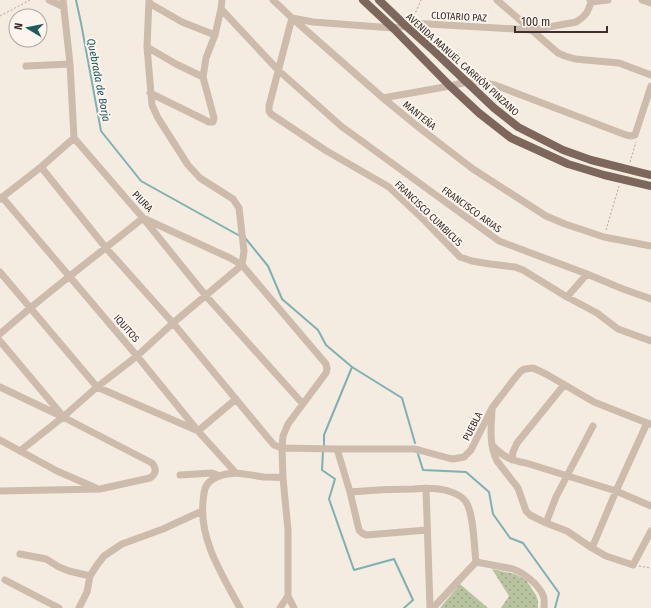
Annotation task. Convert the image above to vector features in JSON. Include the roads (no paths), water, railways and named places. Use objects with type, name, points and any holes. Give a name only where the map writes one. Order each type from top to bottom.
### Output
[{"type":"main road","name":"AVENIDA MANUEL CARRIÓN PINZANO","points":[[364,0],[450,86],[479,113],[511,138],[568,164],[621,180],[651,186]]},
{"type":"main road","name":"AVENIDA MANUEL CARRIÓN PINZANO","points":[[379,0],[408,25],[494,108],[518,127],[563,150],[591,160],[651,175]]},
{"type":"main road","points":[[621,180],[626,169]]},
{"type":"street","points":[[1,198],[41,167],[74,138],[70,64],[63,3],[49,0]]},
{"type":"street","points":[[150,93],[209,122],[213,122],[214,118],[203,77],[206,58],[215,35],[222,0]]},
{"type":"street","name":"MANTEÑA","points":[[273,0],[383,98],[473,169],[546,216],[604,237],[651,246]]},
{"type":"street","points":[[497,0],[558,52],[565,56],[575,59],[619,63],[651,75]]},
{"type":"street","points":[[590,1],[608,0]]},
{"type":"street","points":[[642,0],[651,3]]},
{"type":"street","points":[[20,451],[137,356],[173,323],[242,265],[244,250],[239,208],[234,199],[200,178],[188,165],[158,118],[152,105],[147,47],[149,1],[182,22],[215,35]]},
{"type":"street","name":"CLOTARIO PAZ","points":[[292,18],[313,22],[393,28],[408,25],[532,30],[576,22],[588,11],[590,1]]},
{"type":"street","name":"FRANCISCO ARIAS","points":[[221,9],[278,70],[341,126],[499,241],[651,299]]},
{"type":"street","points":[[278,70],[292,18]]},
{"type":"street","points":[[147,47],[176,64],[203,77]]},
{"type":"street","points":[[26,66],[70,64]]},
{"type":"street","name":"FRANCISCO CUMBICUS","points":[[278,70],[269,106],[269,111],[271,114],[325,150],[389,187],[460,257],[490,264],[515,267],[523,270],[567,297],[597,313],[618,329],[650,339]]},
{"type":"street","points":[[383,98],[467,82],[477,82],[495,85],[626,136],[636,138],[651,86]]},
{"type":"street","name":"PIURA","points":[[74,138],[142,218],[230,258],[242,265],[326,364],[326,373],[303,404]]},
{"type":"street","points":[[41,167],[106,248],[173,323],[268,438],[274,444],[282,448]]},
{"type":"street","name":"IQUITOS","points":[[1,198],[137,356],[198,431],[235,472]]},
{"type":"street","points":[[0,334],[30,307],[142,218],[206,296],[303,404],[288,424],[283,436],[282,448],[288,530],[288,596],[294,608]]},
{"type":"street","points":[[0,272],[97,387],[198,431],[236,400]]},
{"type":"street","points":[[567,297],[587,274]]},
{"type":"street","points":[[0,341],[63,417]]},
{"type":"street","name":"PUEBLA","points":[[282,448],[414,449],[448,458],[464,457],[471,450],[492,408],[515,378],[521,371],[533,368],[604,406],[649,423]]},
{"type":"street","points":[[512,460],[513,452],[517,443],[564,385]]},
{"type":"street","points":[[0,387],[63,417],[152,463],[155,466],[156,471],[150,478],[100,489],[1,490]]},
{"type":"street","points":[[492,408],[492,444],[495,457],[518,488],[526,511],[546,523],[567,531],[606,556],[633,565],[651,530]]},
{"type":"street","points":[[592,548],[616,491],[649,423]]},
{"type":"street","points":[[546,523],[567,475],[593,426]]},
{"type":"street","points":[[0,440],[56,471],[100,489]]},
{"type":"street","points":[[492,444],[501,454],[512,460],[567,475],[616,491],[651,506]]},
{"type":"street","points":[[337,449],[350,492],[359,530],[362,534],[366,535],[427,530]]},
{"type":"street","points":[[240,608],[220,571],[205,533],[202,511],[205,486],[220,476],[235,472],[265,477],[283,478]]},
{"type":"street","points":[[180,475],[212,474],[220,476]]},
{"type":"street","points":[[350,492],[426,488],[449,491],[465,500],[471,515],[476,562],[433,608]]},
{"type":"street","points":[[426,488],[430,608]]},
{"type":"street","points":[[79,608],[87,592],[90,576],[104,556],[122,544],[163,529],[202,511]]},
{"type":"street","points":[[20,554],[46,559],[69,571],[90,576]]},
{"type":"street","points":[[476,562],[513,569],[528,577],[541,591],[544,600],[544,608]]},
{"type":"street","points":[[4,580],[60,608]]},
{"type":"street","points":[[280,608],[288,596]]},
{"type":"waterway","name":"Quebrada de Borja","points":[[76,0],[101,131],[141,181],[240,236]]},
{"type":"waterway","name":"Quebrada de Borja","points":[[246,239],[268,266],[282,299],[318,330],[326,345],[352,367],[402,398],[415,443]]},
{"type":"waterway","points":[[324,447],[324,435],[352,367]]},
{"type":"waterway","points":[[323,451],[322,470],[335,479],[329,499],[354,570],[394,559],[413,600],[404,608]]},
{"type":"waterway","points":[[418,454],[423,470],[466,472],[489,492],[493,514],[510,538],[523,543],[559,593],[555,608]]}]
